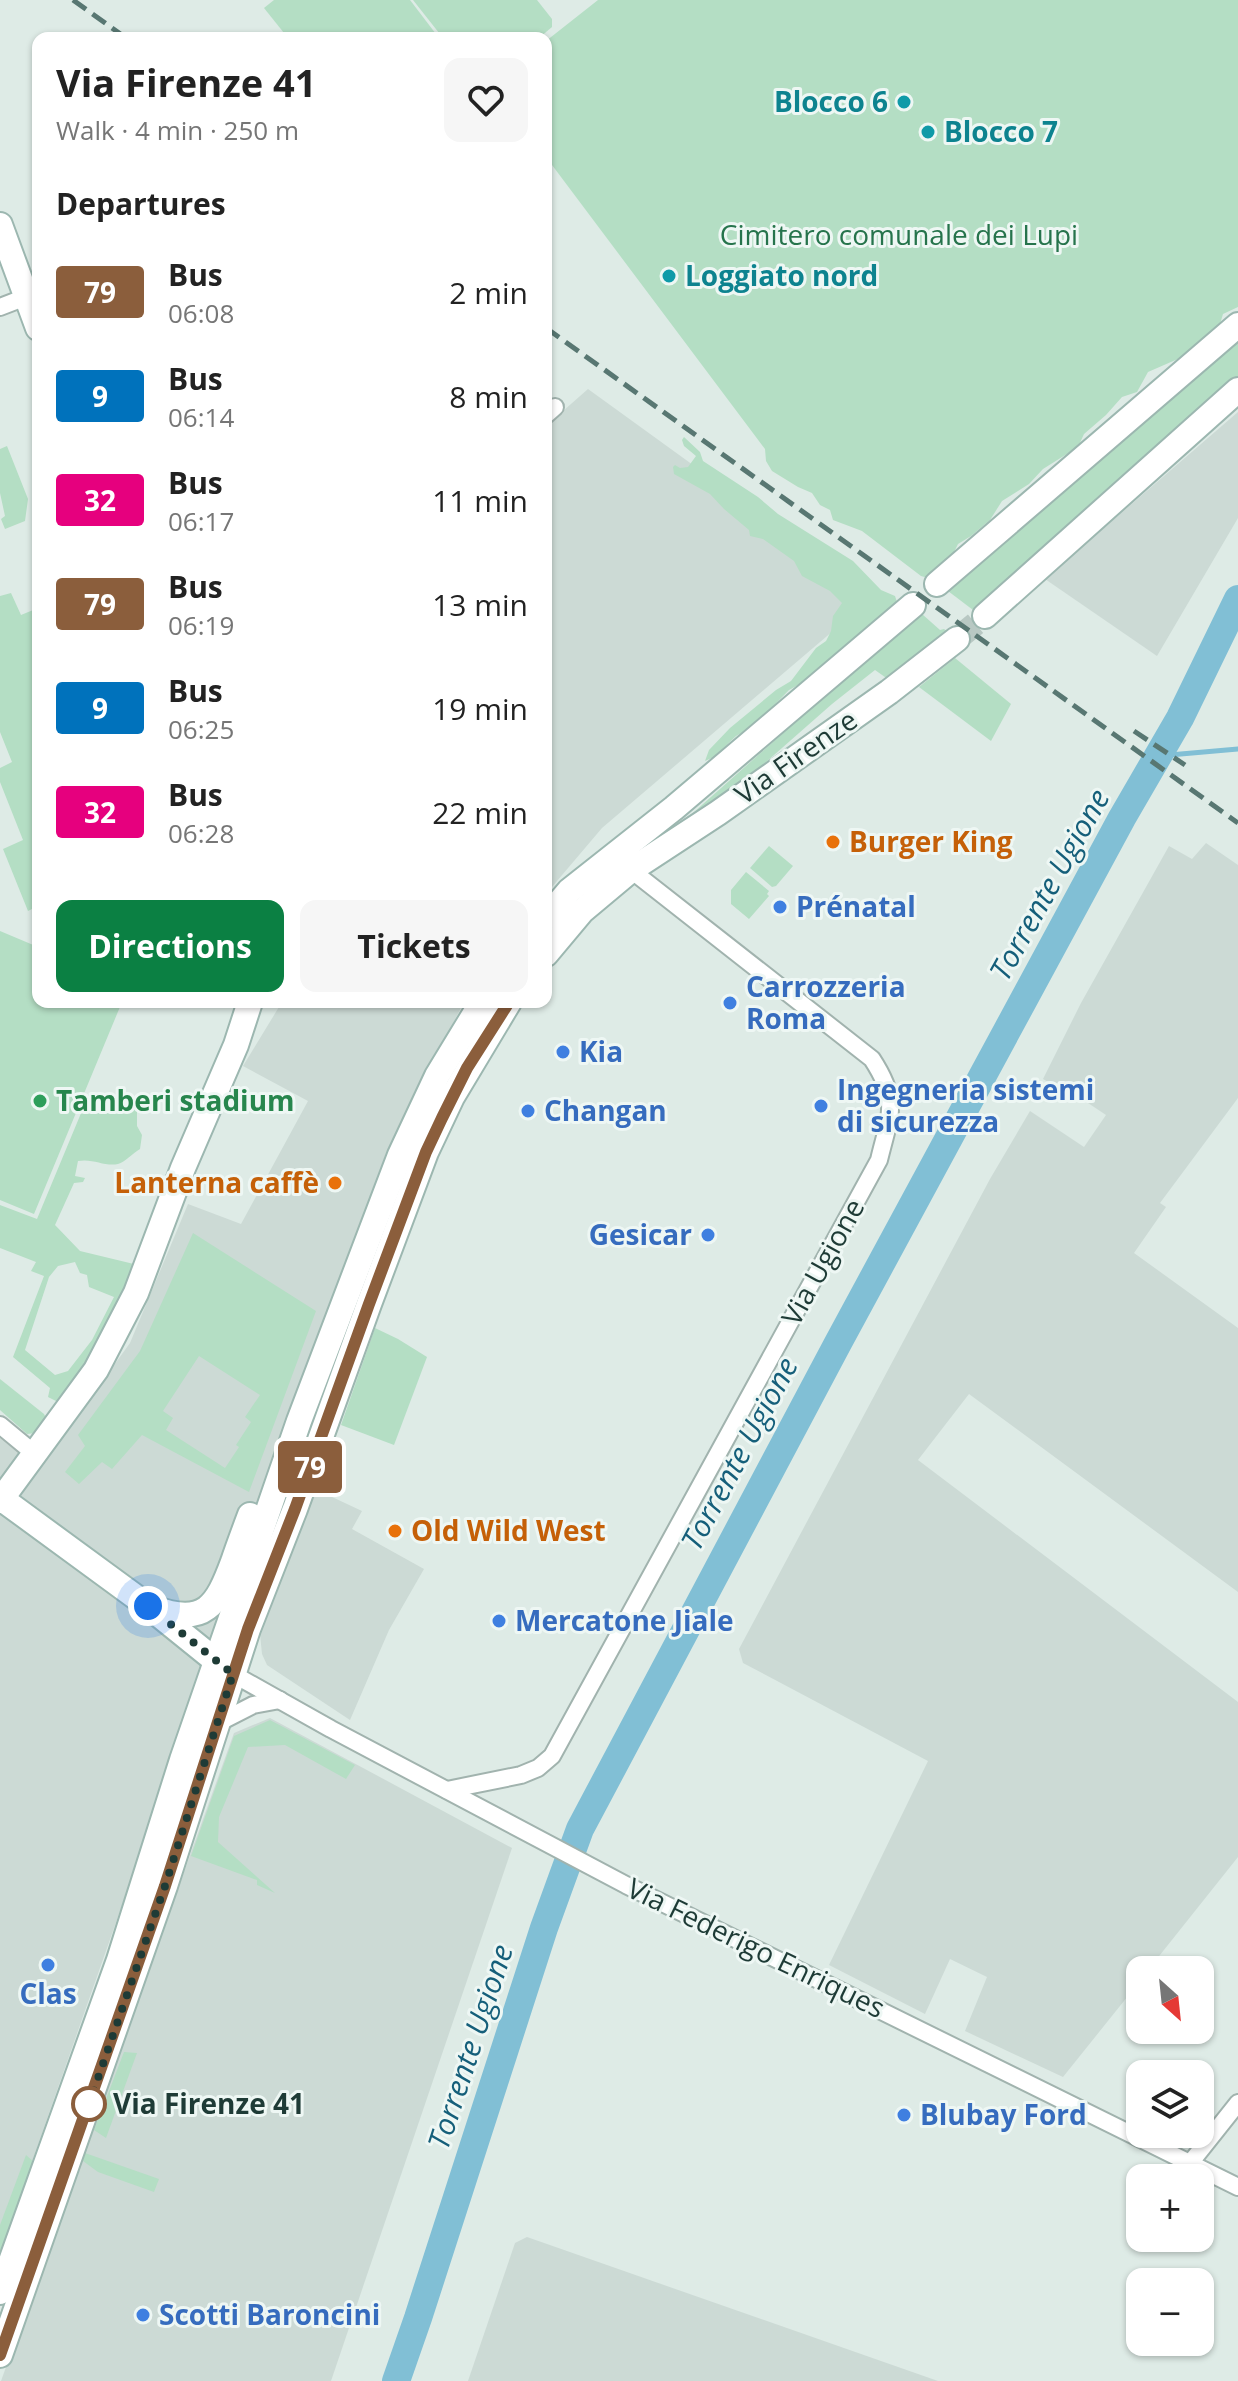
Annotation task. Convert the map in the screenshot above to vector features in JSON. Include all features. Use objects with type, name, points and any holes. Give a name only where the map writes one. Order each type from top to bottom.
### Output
[{"type":"main road","points":[[0,225],[32,312]]},
{"type":"main road","points":[[937,584],[1238,325]]},
{"type":"main road","points":[[985,616],[1238,390]]},
{"type":"main road","name":"Via Firenze","points":[[552,911],[569,891],[674,808],[913,605]]},
{"type":"main road","name":"Via Firenze","points":[[552,947],[582,911],[631,870],[718,813],[889,692],[957,639]]},
{"type":"main road","name":"Via Firenze","points":[[631,870],[674,808]]},
{"type":"main road","points":[[225,1668],[148,1606],[1,1500],[96,1370],[136,1293],[248,1008]]},
{"type":"main road","points":[[0,2355],[165,1886],[216,1724],[225,1668],[299,1421],[400,1155],[437,1076],[478,1008]]},
{"type":"main road","points":[[0,2292],[119,1960],[165,1811],[225,1668],[426,1152],[462,1078],[505,1008]]},
{"type":"main road","points":[[148,1606],[167,1613],[192,1614],[208,1608],[218,1598],[268,1467],[299,1421]]},
{"type":"street","points":[[0,307],[26,297]]},
{"type":"street","name":"Via Ugione","points":[[447,1790],[521,1775],[538,1768],[552,1756],[879,1160],[891,1114],[892,1100],[888,1088],[872,1059],[631,870]]},
{"type":"street","points":[[0,1425],[35,1454]]},
{"type":"street","name":"Via Federigo Enriques","points":[[225,1668],[626,1885],[1238,2187]]},
{"type":"street","points":[[216,1724],[253,1705],[280,1700]]},
{"type":"street","points":[[1191,2162],[1238,2103]]},
{"type":"shaded area","points":[[588,389],[874,596],[602,828],[552,887],[552,421]]},
{"type":"shaded area","points":[[1238,412],[1238,518],[1157,656],[1045,579]]},
{"type":"shaded area","points":[[1206,843],[1238,865],[1238,1098],[1160,1203],[1166,1207],[1134,1253],[1238,1328],[1238,1592],[969,1394],[918,1460],[1238,1702],[1238,1857],[1159,1956],[1126,1956],[1126,1998],[1063,2077],[965,2031],[987,1977],[950,1959],[925,2014],[829,1965],[928,1761],[743,1663],[739,1649],[990,1179],[1030,1111],[1084,1147],[1106,1115],[1058,1083],[1055,1086],[1043,1079],[1081,1003],[1169,846],[1192,859]]},
{"type":"shaded area","points":[[278,1008],[461,1008],[386,1153],[0,2253],[0,1438],[39,1469],[130,1343],[188,1204],[241,1224],[308,1101],[243,1066]]},
{"type":"shaded area","points":[[315,1489],[362,1511],[352,1529],[424,1569],[389,1630],[350,1720],[267,1665],[262,1654],[260,1634]]},
{"type":"shaded area","points":[[270,1718],[512,1848],[331,2381],[1,2381],[234,1733]]},
{"type":"shaded area","points":[[527,2237],[938,2381],[468,2381],[515,2243]]},
{"type":"green space","points":[[274,0],[410,0],[434,32],[283,32],[264,8]]},
{"type":"green space","points":[[413,0],[537,0],[552,19],[552,27],[546,32],[438,32]]},
{"type":"green space","name":"Cimitero comunale dei Lupi","points":[[598,0],[1238,0],[1238,307],[1223,314],[1214,334],[1192,348],[1187,355],[1148,372],[1137,392],[1122,397],[1084,434],[1078,447],[1002,501],[990,520],[958,544],[951,558],[928,578],[921,576],[862,531],[833,520],[830,510],[820,505],[812,493],[772,471],[766,461],[765,449],[552,165],[552,36]]},
{"type":"green space","points":[[1238,339],[1238,380],[977,613],[948,591]]},
{"type":"green space","points":[[684,437],[700,452],[703,461],[778,514],[853,561],[881,590],[895,596],[897,602],[896,608],[881,615],[854,642],[807,680],[789,690],[755,725],[705,761],[709,750],[730,728],[791,681],[816,648],[826,641],[833,616],[842,603],[830,591],[802,576],[794,561],[763,539],[750,536],[749,530],[710,494],[674,474],[675,465],[688,467],[696,456],[684,446]]},
{"type":"green space","points":[[7,446],[28,499],[25,521],[5,529],[1,519],[5,516],[0,493],[0,449]]},
{"type":"green space","points":[[11,593],[21,615],[32,610],[32,909],[28,911],[3,849],[23,840],[0,782],[0,768],[12,762],[0,732],[0,596]]},
{"type":"green space","points":[[922,614],[940,630],[944,629],[953,636],[892,682],[875,670],[832,704],[756,774],[676,828],[879,648]]},
{"type":"green space","points":[[955,658],[1011,704],[991,741],[919,687]]},
{"type":"green space","points":[[769,846],[793,866],[772,887],[750,868]]},
{"type":"green space","points":[[746,872],[769,891],[769,896],[749,919],[731,904],[731,890]]},
{"type":"green space","name":"Tamberi stadium","points":[[0,931],[32,944],[32,1008],[120,1008],[34,1214],[0,1200]]},
{"type":"green space","points":[[89,1094],[137,1097],[137,1126],[142,1135],[140,1149],[118,1164],[78,1161],[75,1176],[85,1178],[83,1182],[74,1183],[55,1225],[80,1251],[138,1265],[119,1298],[123,1301],[102,1345],[60,1403],[48,1397],[50,1388],[13,1357],[44,1276],[31,1271],[36,1262],[0,1248],[0,1205],[37,1219]],"holes":[[[75,1262],[80,1273],[87,1275],[89,1287],[114,1297],[92,1340],[68,1371],[55,1375],[25,1350],[49,1277],[58,1266]]]},
{"type":"green space","points":[[193,1233],[316,1311],[249,1492],[142,1435],[112,1469],[102,1462],[79,1484],[65,1472],[85,1446],[78,1435],[140,1351]],"holes":[[[199,1356],[260,1395],[245,1417],[251,1422],[225,1468],[166,1430],[173,1418],[163,1411]]]},
{"type":"green space","points":[[375,1328],[427,1357],[394,1445],[341,1425]]},
{"type":"green space","points":[[0,1379],[44,1414],[46,1418],[36,1433],[27,1434],[0,1410]]},
{"type":"green space","points":[[270,1720],[355,1765],[346,1779],[285,1745],[248,1747],[219,1817],[218,1842],[275,1893],[257,1885],[257,1880],[191,1856],[234,1736]]},
{"type":"green space","points":[[124,2052],[137,2053],[106,2138],[94,2130]]},
{"type":"green space","points":[[85,2153],[159,2179],[154,2192],[98,2172],[83,2161]]},
{"type":"green space","points":[[26,2155],[35,2163],[0,2260],[0,2225]]},
{"type":"waterway","name":"Torrente Ugione","points":[[396,2381],[544,1928],[580,1829],[838,1343],[1122,818],[1180,718],[1238,599]]},
{"type":"waterway","points":[[1158,756],[1238,749]]},
{"type":"tunnel","points":[[957,639],[985,616]]},
{"type":"railway","points":[[73,0],[118,32]]},
{"type":"railway","points":[[552,332],[1238,823]]},
{"type":"railway","points":[[1134,731],[1185,765]]},
{"type":"bus line","name":"79","points":[[0,2355],[165,1886],[248,1629],[426,1152],[467,1068],[505,1008]]},
{"type":"place","name":"Blocco 6","points":[[904,102]]},
{"type":"place","name":"Blocco 7","points":[[928,132]]},
{"type":"place","name":"Loggiato nord","points":[[669,276]]},
{"type":"place","name":"Burger King","points":[[833,842]]},
{"type":"place","name":"Prénatal","points":[[780,907]]},
{"type":"place","name":"Carrozzeria Roma","points":[[730,1003]]},
{"type":"place","name":"Kia","points":[[563,1052]]},
{"type":"place","name":"Tamberi stadium","points":[[40,1101]]},
{"type":"place","name":"Ingegneria sistemi di sicurezza","points":[[821,1106]]},
{"type":"place","name":"Changan","points":[[528,1111]]},
{"type":"place","name":"Lanterna caffè","points":[[335,1183]]},
{"type":"place","name":"Gesicar","points":[[708,1235]]},
{"type":"place","name":"Old Wild West","points":[[395,1531]]},
{"type":"place","name":"Mercatone Jiale","points":[[499,1621]]},
{"type":"place","name":"Clas","points":[[48,1965]]},
{"type":"place","name":"Via Firenze 41","points":[[89,2104]]},
{"type":"place","name":"Blubay Ford","points":[[904,2115]]},
{"type":"place","name":"Scotti Baroncini","points":[[143,2315]]},
{"type":"route","points":[[89,2104],[165,1886],[233,1674],[148,1606]]}]
